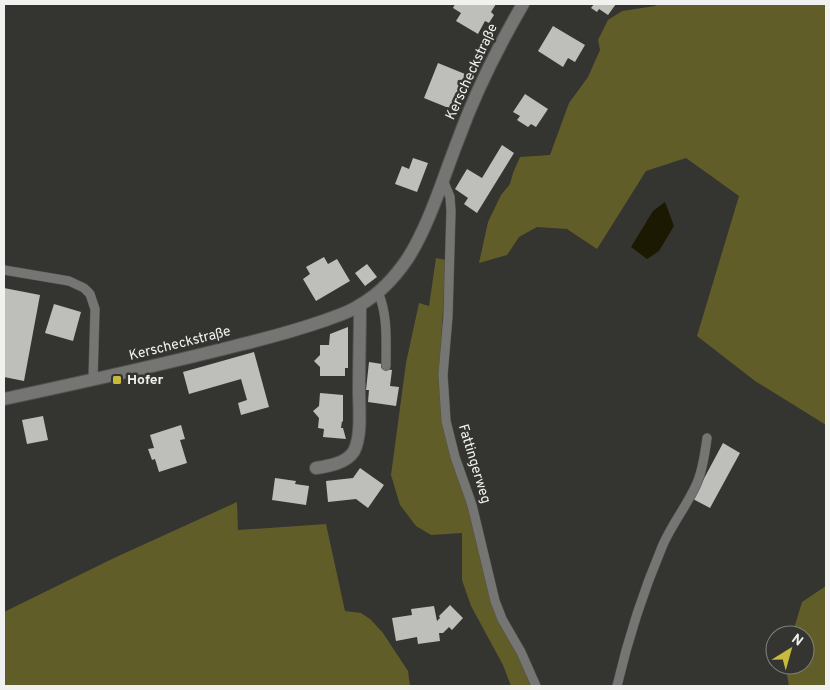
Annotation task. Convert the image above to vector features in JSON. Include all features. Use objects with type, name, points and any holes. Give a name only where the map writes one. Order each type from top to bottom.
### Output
[{"type":"street","name":"Kerscheckstraße","points":[[4,399],[93,380],[282,334],[332,318],[360,306],[378,292],[415,246],[443,180],[468,112],[502,41],[523,4]]},
{"type":"street","points":[[316,468],[342,461],[354,450],[359,429],[360,306]]},
{"type":"lane","name":"Fattingerweg","points":[[443,180],[450,197],[451,211],[448,316],[443,375],[446,421],[455,458],[472,504],[495,602],[536,686]]},
{"type":"lane","points":[[4,270],[69,281],[84,288],[90,294],[95,309],[93,380]]},
{"type":"lane","points":[[378,292],[383,303],[386,327],[386,366]]},
{"type":"lane","points":[[617,686],[638,610],[670,528],[696,484],[702,467],[707,438]]},
{"type":"shaded area","points":[[657,4],[826,4],[826,425],[755,381],[697,336],[739,196],[686,158],[646,171],[597,249],[567,229],[537,227],[519,237],[507,255],[479,263],[488,222],[501,195],[510,184],[520,157],[550,155],[569,103],[588,77],[600,50],[598,40],[608,20],[622,11],[655,6]]},
{"type":"shaded area","points":[[665,202],[674,226],[659,251],[647,259],[631,247],[653,211]]},
{"type":"shaded area","points":[[436,258],[446,260],[439,375],[442,422],[451,459],[468,506],[491,603],[498,621],[517,654],[531,686],[511,686],[503,665],[471,606],[462,580],[462,533],[431,535],[416,526],[400,505],[391,475],[406,363],[419,303],[429,306]]},
{"type":"shaded area","points":[[237,502],[238,530],[326,524],[345,611],[361,613],[370,619],[383,633],[408,671],[410,686],[4,686],[4,612],[114,558]]},
{"type":"shaded area","points":[[826,586],[826,686],[789,686],[787,675],[815,675],[815,625],[795,625],[802,602]]},
{"type":"building","points":[[455,4],[496,4],[491,12],[494,15],[489,23],[485,21],[478,34],[456,21],[461,13],[453,8]]},
{"type":"building","points":[[594,4],[616,4],[608,15],[599,9],[597,12],[591,8]]},
{"type":"building","points":[[553,26],[585,45],[575,62],[568,58],[563,67],[538,51]]},
{"type":"building","points":[[438,63],[465,74],[451,109],[424,98]]},
{"type":"building","points":[[525,94],[548,109],[536,127],[531,124],[528,127],[517,120],[520,116],[513,112]]},
{"type":"building","points":[[502,145],[514,153],[477,213],[464,204],[468,198],[455,189],[467,169],[482,178]]},
{"type":"building","points":[[413,158],[428,163],[417,192],[395,184],[402,166],[409,169]]},
{"type":"building","points":[[324,257],[328,264],[337,259],[350,281],[316,301],[303,279],[310,274],[306,267]]},
{"type":"building","points":[[367,264],[377,277],[365,286],[355,273]]},
{"type":"building","points":[[4,288],[40,295],[24,381],[4,377]]},
{"type":"building","points":[[54,304],[81,312],[73,341],[45,333]]},
{"type":"building","points":[[348,327],[348,368],[345,368],[345,376],[320,376],[320,367],[314,361],[320,355],[320,345],[329,345],[330,334]]},
{"type":"building","points":[[254,352],[269,407],[241,415],[238,403],[247,400],[241,379],[189,394],[183,372]]},
{"type":"building","points":[[369,362],[382,364],[381,368],[392,370],[390,386],[399,387],[396,406],[368,402],[369,390],[366,390]]},
{"type":"building","points":[[320,393],[343,395],[343,422],[341,428],[343,428],[346,439],[323,437],[324,429],[318,428],[319,418],[313,411],[319,406]]},
{"type":"building","points":[[43,416],[48,440],[27,444],[22,420]]},
{"type":"building","points":[[181,425],[185,439],[180,440],[187,463],[159,472],[155,459],[152,460],[148,449],[154,448],[150,435]]},
{"type":"building","points":[[723,443],[740,453],[710,508],[693,499]]},
{"type":"building","points":[[360,468],[384,485],[368,508],[356,499],[328,502],[326,481],[353,478]]},
{"type":"building","points":[[275,478],[296,481],[295,484],[309,486],[306,505],[272,500]]},
{"type":"building","points":[[450,605],[463,618],[452,630],[449,627],[443,633],[439,633],[440,641],[418,644],[417,637],[396,641],[392,618],[412,615],[411,609],[434,606],[437,621],[440,618],[439,616]]},
{"type":"place","name":"Hofer","points":[[117,380]]}]
